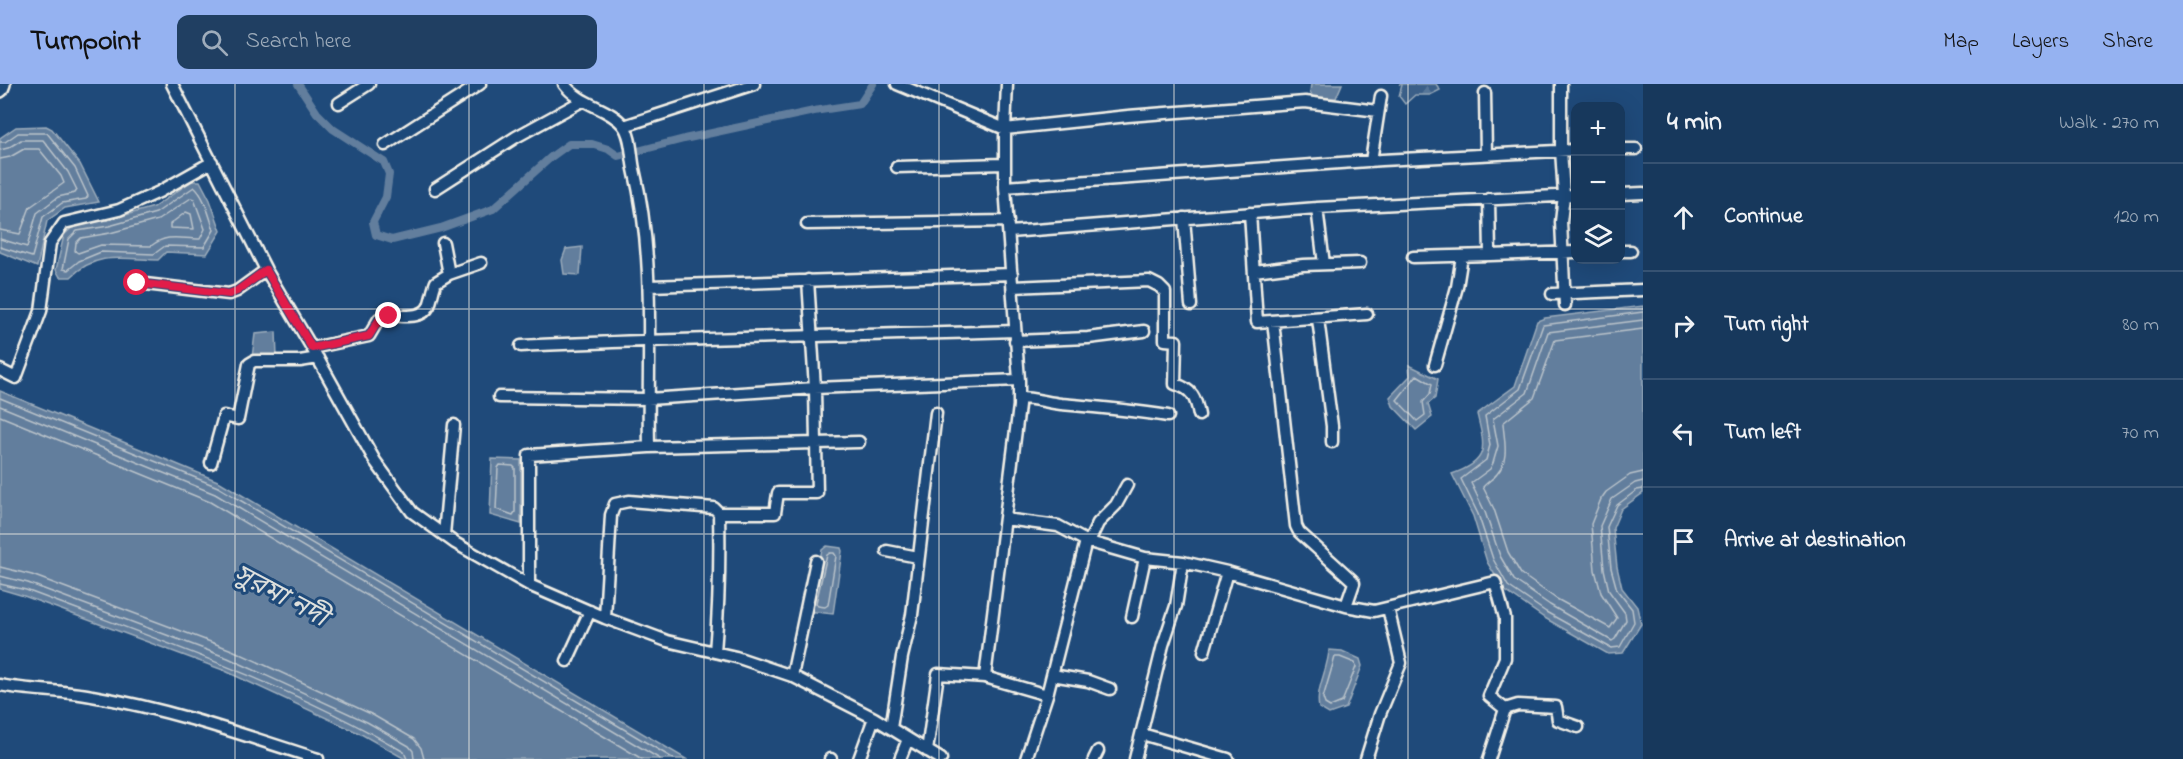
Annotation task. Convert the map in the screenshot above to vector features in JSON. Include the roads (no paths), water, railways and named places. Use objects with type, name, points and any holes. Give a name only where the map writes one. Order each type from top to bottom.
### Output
[{"type":"highway","points":[[0,89],[2,84]]},
{"type":"street","points":[[172,84],[266,270],[375,461],[412,512],[444,535],[529,585],[604,618],[668,641],[736,657],[792,676],[874,718],[941,759]]},
{"type":"street","points":[[339,103],[369,84]]},
{"type":"street","points":[[385,145],[480,84]]},
{"type":"street","points":[[564,84],[582,101],[615,118],[624,126],[629,141],[650,286],[649,447]]},
{"type":"street","points":[[624,126],[754,84]]},
{"type":"street","points":[[897,84],[1005,129],[1128,116],[1305,102],[1378,113]]},
{"type":"street","points":[[985,677],[1019,398],[1004,164],[1007,84]]},
{"type":"street","points":[[1561,84],[1561,150],[1570,195],[1561,222],[1565,305]]},
{"type":"street","points":[[1485,93],[1486,154]]},
{"type":"street","points":[[1371,161],[1381,96]]},
{"type":"street","points":[[435,189],[516,137],[582,101]]},
{"type":"street","points":[[1625,149],[1636,149]]},
{"type":"street","points":[[1005,187],[1371,161],[1571,150]]},
{"type":"street","points":[[0,370],[16,378],[41,311],[50,243],[64,222],[119,210],[159,192],[212,162]]},
{"type":"street","points":[[897,167],[1004,164]]},
{"type":"street","points":[[1625,194],[1643,193]]},
{"type":"street","points":[[807,224],[1008,226],[1570,195]]},
{"type":"street","points":[[1489,199],[1490,255]]},
{"type":"street","points":[[1317,208],[1324,264]]},
{"type":"street","points":[[1250,213],[1257,322],[1367,314]]},
{"type":"street","points":[[1184,218],[1191,305]]},
{"type":"street","points":[[443,243],[449,274]]},
{"type":"street","points":[[1413,257],[1571,252]]},
{"type":"street","points":[[1435,365],[1457,287],[1462,256]]},
{"type":"street","points":[[211,463],[224,416],[238,419],[249,364],[254,361],[300,361],[315,353],[369,336],[383,316],[421,315],[430,304],[436,282],[449,274],[481,263]]},
{"type":"street","points":[[1254,271],[1360,263]]},
{"type":"street","points":[[137,283],[229,294],[237,291],[266,270]]},
{"type":"street","points":[[650,286],[1012,274]]},
{"type":"street","points":[[604,618],[612,515],[615,504],[629,501],[714,508],[720,513],[774,513],[778,494],[817,493],[815,388],[808,280]]},
{"type":"street","points":[[1013,287],[1149,281],[1159,286],[1165,292],[1165,340],[1176,341],[1175,384],[1188,388],[1196,400],[1199,415]]},
{"type":"street","points":[[1552,294],[1643,290]]},
{"type":"street","points":[[1318,319],[1332,426],[1332,442]]},
{"type":"street","points":[[1273,321],[1296,526],[1299,532],[1354,583],[1346,606]]},
{"type":"street","points":[[521,346],[648,340],[812,337],[1088,338],[1144,331]]},
{"type":"street","points":[[499,397],[648,399],[815,388],[1019,380]]},
{"type":"street","points":[[1019,398],[1033,398],[1059,404],[1114,407],[1168,416]]},
{"type":"street","points":[[891,728],[902,657],[912,615],[936,413]]},
{"type":"street","points":[[444,535],[454,425]]},
{"type":"street","points":[[529,585],[529,456],[649,447],[859,442]]},
{"type":"street","points":[[1026,759],[1047,695],[1088,542],[1098,522],[1116,504],[1126,485]]},
{"type":"street","points":[[715,652],[720,593],[720,513]]},
{"type":"street","points":[[1005,519],[1058,526],[1088,542],[1145,558],[1183,562],[1227,572],[1346,606],[1374,611],[1495,582],[1505,618],[1505,658],[1490,696],[1504,709]]},
{"type":"street","points":[[887,551],[918,557]]},
{"type":"street","points":[[1132,617],[1145,558]]},
{"type":"street","points":[[792,676],[816,561]]},
{"type":"street","points":[[1135,759],[1163,645],[1176,606],[1183,562]]},
{"type":"street","points":[[1204,652],[1227,572]]},
{"type":"street","points":[[1366,759],[1380,714],[1401,663],[1388,608]]},
{"type":"street","points":[[567,661],[590,611]]},
{"type":"street","points":[[927,751],[938,674],[985,677],[1047,695]]},
{"type":"street","points":[[1052,675],[1088,681],[1110,689]]},
{"type":"street","points":[[0,685],[90,695],[157,709],[260,738],[318,759]]},
{"type":"street","points":[[1504,709],[1518,705],[1556,707],[1558,720],[1578,727]]},
{"type":"street","points":[[1489,759],[1504,709]]},
{"type":"street","points":[[859,759],[874,718]]},
{"type":"street","points":[[1142,734],[1228,759]]},
{"type":"street","points":[[900,759],[908,739]]},
{"type":"water","points":[[1311,84],[1342,84],[1336,98],[1313,97],[1310,92]]},
{"type":"water","points":[[46,126],[52,129],[80,164],[99,202],[65,208],[47,221],[37,267],[0,252],[0,138],[16,127]]},
{"type":"water","points":[[192,181],[200,181],[210,200],[221,231],[207,254],[166,252],[158,260],[112,258],[91,263],[71,277],[60,277],[56,270],[64,235],[75,225],[108,220],[154,207]]},
{"type":"water","points":[[582,247],[580,275],[564,274],[562,260],[566,249]]},
{"type":"water","points":[[1643,306],[1643,493],[1621,509],[1613,528],[1617,567],[1622,588],[1637,607],[1641,624],[1623,653],[1608,654],[1543,617],[1504,590],[1487,562],[1473,516],[1452,474],[1473,464],[1479,458],[1483,444],[1477,414],[1515,386],[1537,321],[1545,318]]},
{"type":"water","points":[[276,332],[277,357],[252,358],[255,334]]},
{"type":"water","points":[[1409,365],[1438,379],[1435,398],[1428,404],[1432,417],[1416,430],[1393,406],[1390,397],[1410,376]]},
{"type":"water","name":"সুরমা নদী","points":[[0,391],[220,482],[686,759],[405,759],[361,734],[223,670],[0,589]]},
{"type":"water","points":[[492,459],[521,460],[521,524],[490,515]]},
{"type":"water","points":[[827,546],[841,548],[842,551],[833,614],[808,611],[822,550]]},
{"type":"water","points":[[1329,650],[1342,651],[1360,659],[1362,666],[1346,708],[1329,714],[1319,708],[1318,701]]},
{"type":"waterway","points":[[298,84],[317,113],[333,129],[384,162],[389,174],[386,197],[373,222],[376,235],[392,240],[441,228],[493,209],[551,157],[569,144],[592,144],[608,149],[618,156],[684,139],[814,111],[860,104],[873,84]]}]
